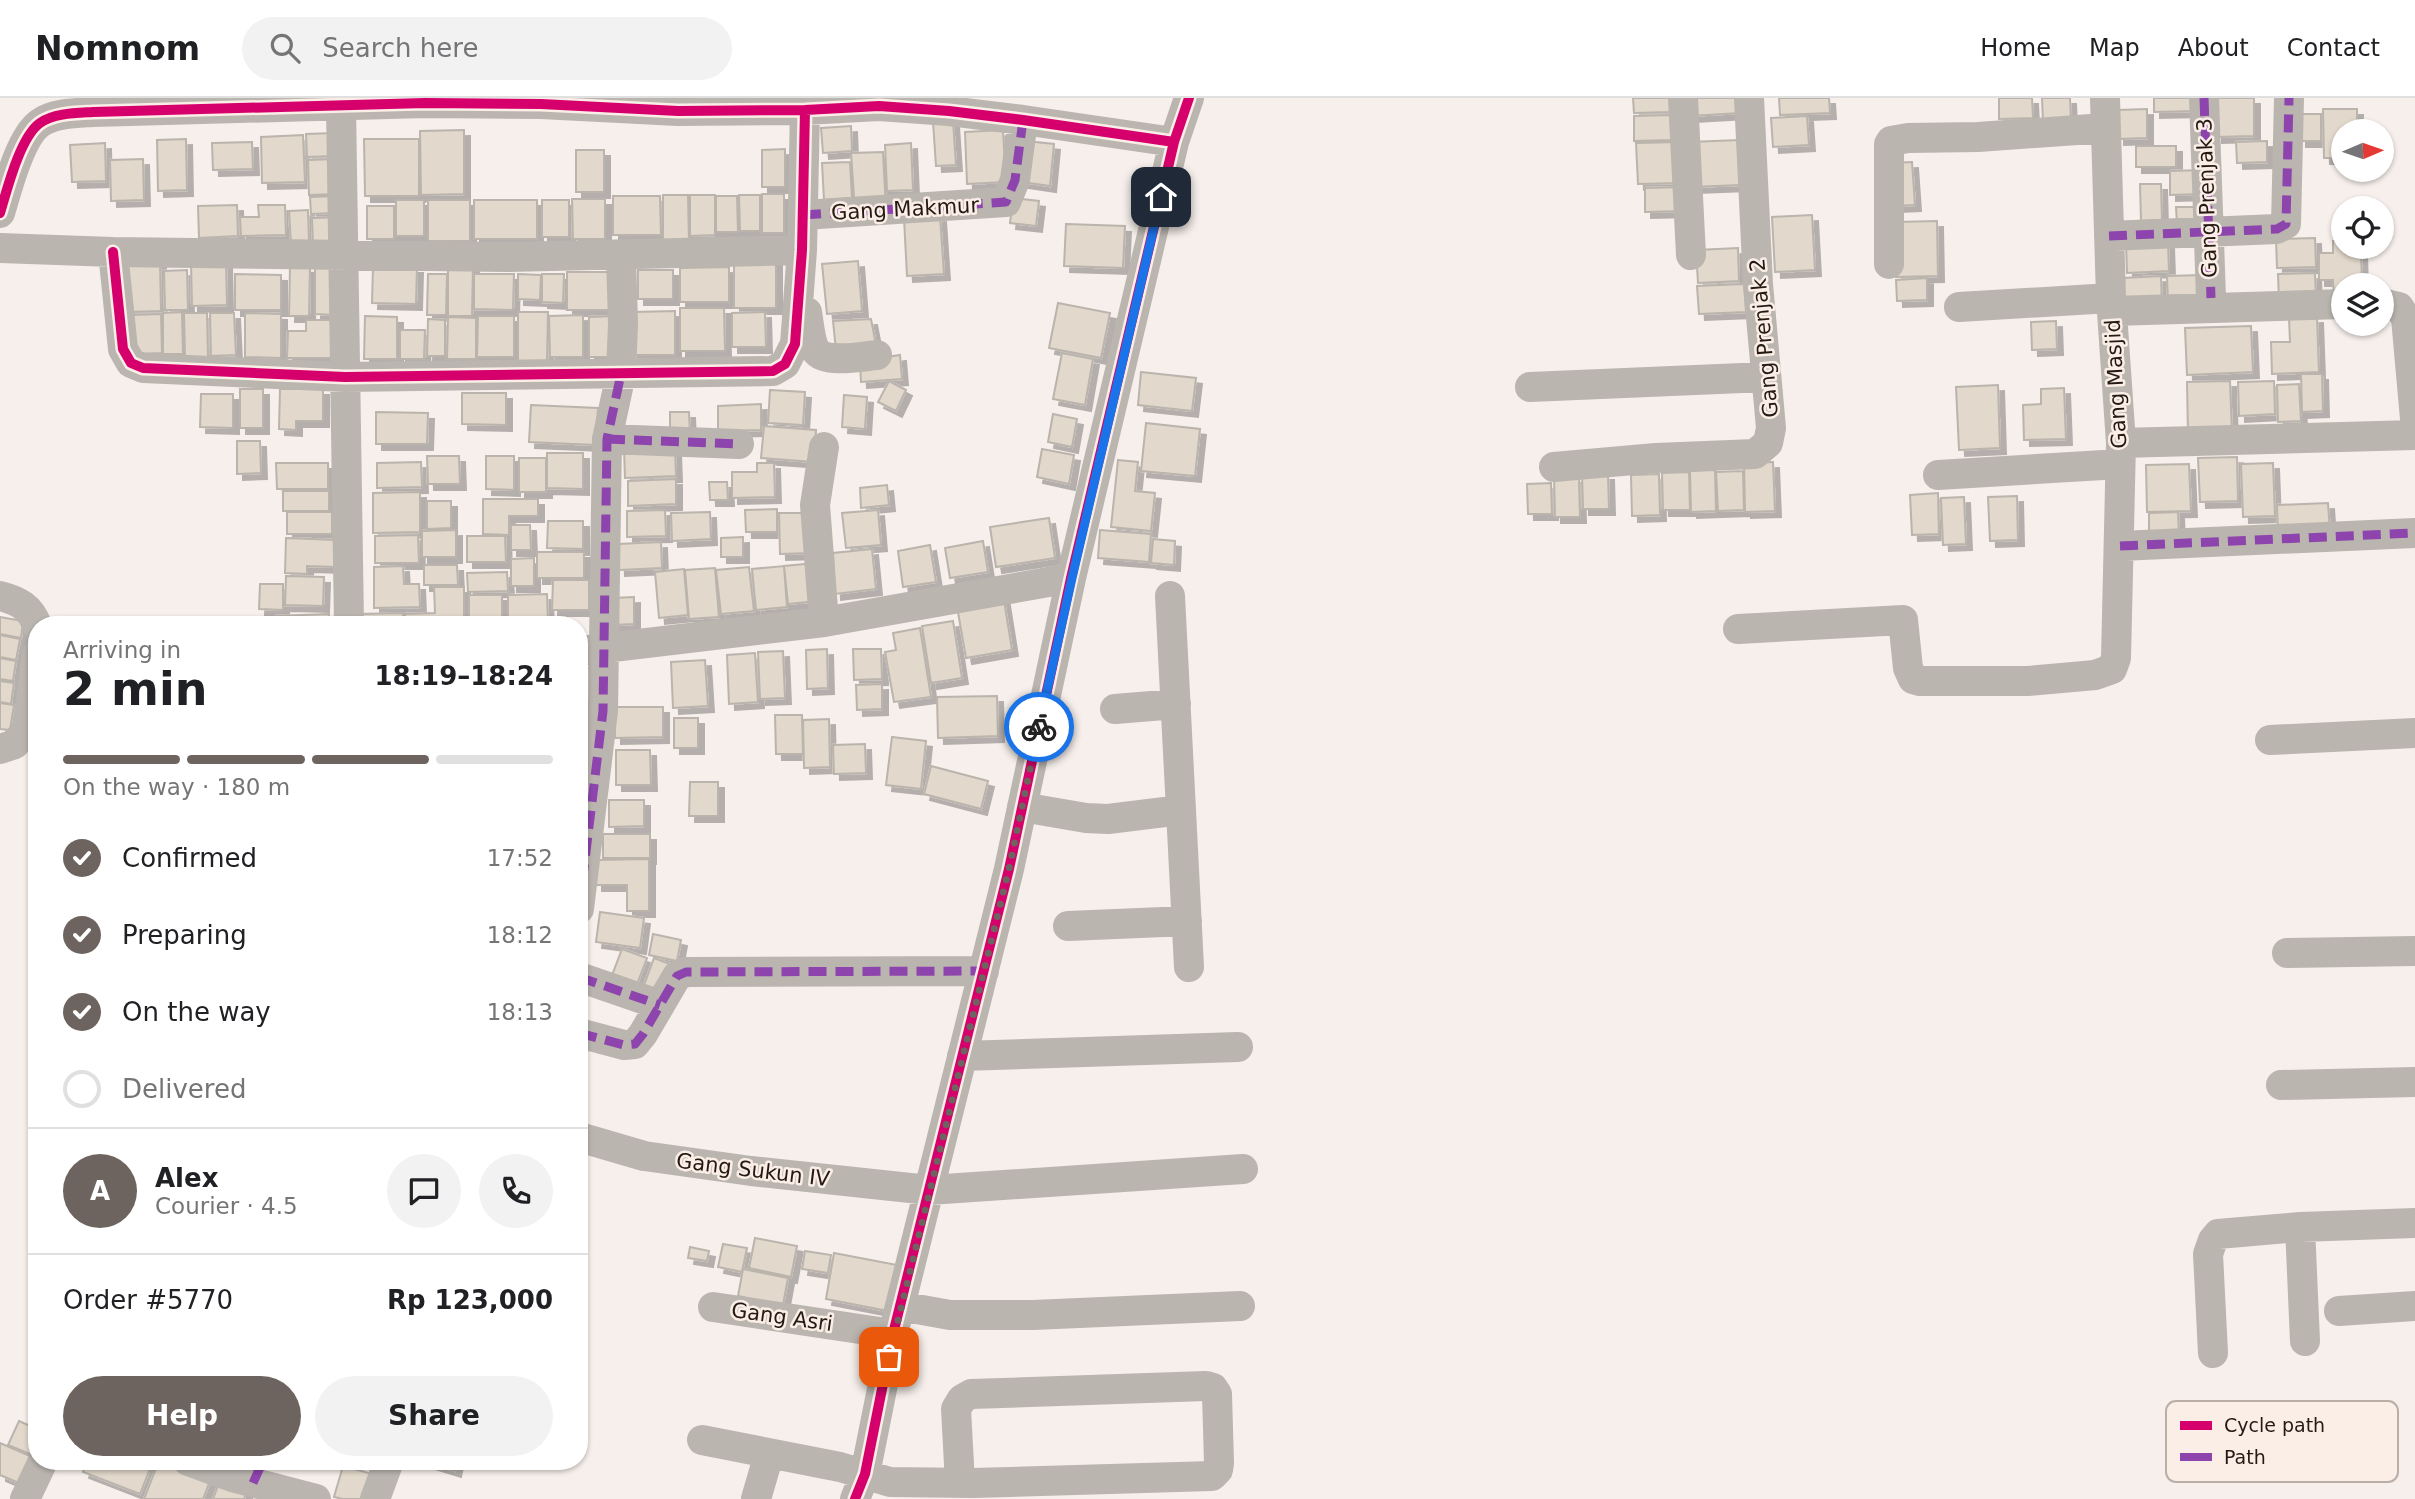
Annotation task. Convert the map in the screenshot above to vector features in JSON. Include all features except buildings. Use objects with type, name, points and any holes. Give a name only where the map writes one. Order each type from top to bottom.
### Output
[{"type":"street","points":[[860,1486],[897,1320],[984,971],[1174,142],[1189,98]]},
{"type":"street","points":[[1684,98],[1691,255]]},
{"type":"street","name":"Gang Prenjak 2","points":[[1554,467],[1755,454],[1765,447],[1771,438],[1758,284],[1749,98]]},
{"type":"street","name":"Gang Masjid","points":[[1738,629],[1903,620],[1908,668],[1913,679],[1920,681],[2028,681],[2095,675],[2112,669],[2116,658],[2120,453],[2105,98]]},
{"type":"street","name":"Gang Prenjak 3","points":[[2204,98],[2211,298]]},
{"type":"street","points":[[2109,236],[2277,229],[2286,224],[2289,98]]},
{"type":"street","points":[[0,213],[27,139],[40,123],[94,105],[341,105],[425,100],[805,110],[879,106],[1023,120],[1174,142]]},
{"type":"street","points":[[341,105],[349,616]]},
{"type":"street","points":[[113,252],[123,349],[131,363],[143,368],[345,377],[760,372],[780,368],[791,357],[795,344],[801,264],[805,110]]},
{"type":"street","name":"Gang Makmur","points":[[803,215],[1006,202],[1015,180],[1023,120]]},
{"type":"street","points":[[1889,264],[1891,141],[2105,128]]},
{"type":"street","points":[[0,248],[345,256],[621,255],[801,264]]},
{"type":"street","points":[[588,835],[603,711],[591,650],[607,439],[621,374],[621,255]]},
{"type":"street","points":[[801,264],[815,351],[822,356],[836,359],[877,355]]},
{"type":"street","points":[[1959,307],[2331,304]]},
{"type":"street","points":[[2394,306],[2399,307],[2406,318],[2415,419]]},
{"type":"street","points":[[1530,387],[1766,377]]},
{"type":"street","points":[[1938,475],[2120,453],[2415,435]]},
{"type":"street","points":[[607,439],[739,444]]},
{"type":"street","points":[[824,447],[815,505],[824,622]]},
{"type":"street","points":[[2120,546],[2415,533]]},
{"type":"street","points":[[591,650],[824,622],[1072,578]]},
{"type":"street","points":[[0,596],[16,600],[32,611],[34,616]]},
{"type":"street","points":[[1170,596],[1189,967]]},
{"type":"street","points":[[1115,709],[1176,704]]},
{"type":"street","points":[[0,749],[15,744],[27,729],[28,722]]},
{"type":"street","points":[[2270,740],[2415,733]]},
{"type":"street","points":[[1022,807],[1108,819],[1181,810]]},
{"type":"street","points":[[1068,926],[1187,921]]},
{"type":"street","points":[[2287,953],[2415,951]]},
{"type":"street","points":[[588,1035],[624,1045],[635,1044],[677,976],[686,972],[984,971]]},
{"type":"street","points":[[588,980],[660,1005]]},
{"type":"street","points":[[962,1056],[1238,1047]]},
{"type":"street","points":[[2281,1085],[2415,1082]]},
{"type":"street","name":"Gang Sukun IV","points":[[588,1140],[644,1156],[751,1171],[929,1190],[1243,1170]]},
{"type":"street","points":[[2213,1353],[2208,1254],[2215,1237],[2222,1234],[2300,1227],[2415,1223]]},
{"type":"street","points":[[2300,1227],[2305,1341]]},
{"type":"street","name":"Gang Asri","points":[[713,1307],[897,1320],[950,1315],[1033,1315],[1240,1306]]},
{"type":"street","points":[[2339,1311],[2415,1306]]},
{"type":"street","points":[[702,1440],[769,1454],[860,1486],[890,1482],[960,1483],[1212,1476],[1218,1470],[1219,1463],[1217,1394],[1213,1388],[1206,1386],[971,1394],[962,1399],[956,1409],[960,1483]]},
{"type":"street","points":[[756,1499],[769,1454]]},
{"type":"street","points":[[25,1499],[39,1470]]},
{"type":"street","points":[[374,1499],[385,1470]]},
{"type":"street","points":[[258,1472],[316,1499]]},
{"type":"marked path","points":[[2204,98],[2211,298]]},
{"type":"marked path","points":[[2109,236],[2277,229],[2286,224],[2289,98]]},
{"type":"marked path","points":[[803,215],[1006,202],[1015,180],[1023,120]]},
{"type":"marked path","points":[[588,835],[603,711],[607,439],[621,374]]},
{"type":"marked path","points":[[607,439],[739,444]]},
{"type":"marked path","points":[[2120,546],[2415,533]]},
{"type":"marked path","points":[[588,1035],[624,1045],[635,1044],[677,976],[686,972],[984,971]]},
{"type":"marked path","points":[[588,980],[660,1005]]},
{"type":"marked path","points":[[253,1483],[259,1470]]},
{"type":"cycle path","points":[[855,1499],[865,1474],[893,1334],[1009,869],[1071,578],[1174,142],[1189,98]]},
{"type":"cycle path","points":[[0,213],[20,152],[33,130],[52,117],[80,113],[425,103],[541,104],[678,111],[805,110],[879,106],[1023,120],[1174,142]]},
{"type":"cycle path","points":[[113,252],[123,349],[131,363],[143,368],[345,377],[773,371],[785,364],[795,344],[802,250],[805,110]]},
{"type":"way so far","points":[[889,1357],[1009,869],[1039,727]]},
{"type":"route","points":[[1039,727],[1161,197]]}]
